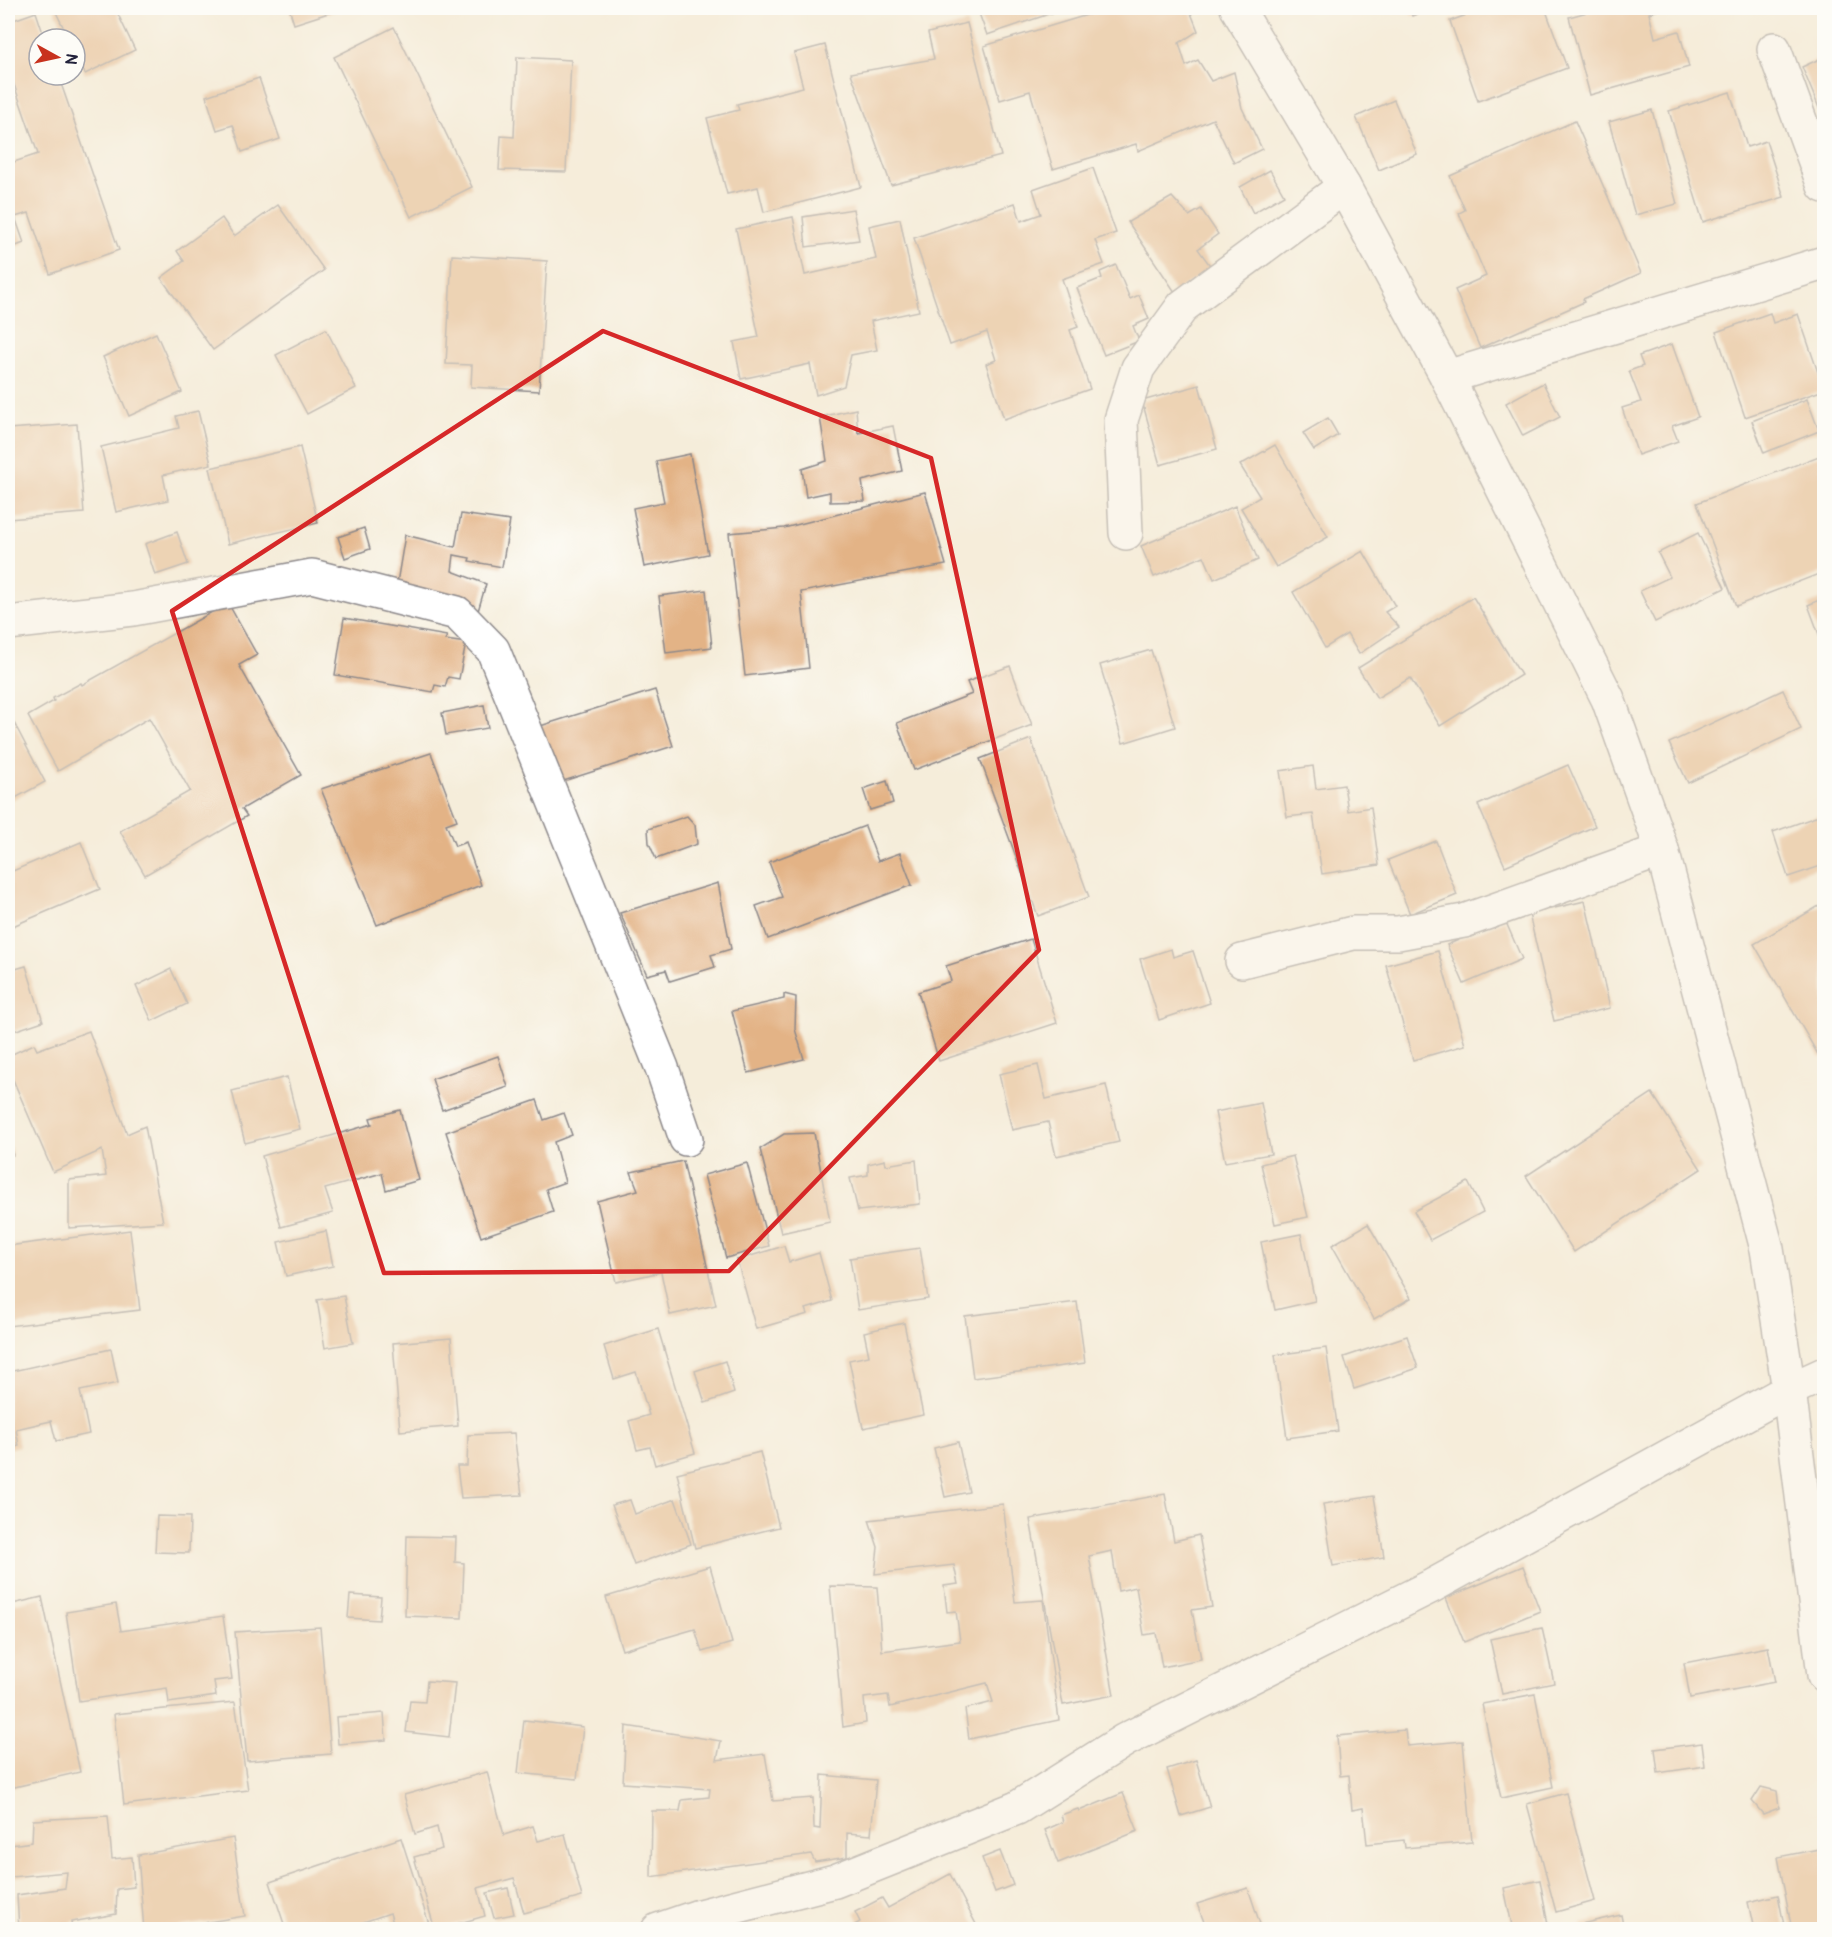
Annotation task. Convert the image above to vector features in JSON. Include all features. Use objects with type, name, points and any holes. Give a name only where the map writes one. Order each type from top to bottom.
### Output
[{"type":"street","points":[[1237,8],[1344,187],[1447,377],[1608,699],[1662,850],[1767,1248],[1789,1390],[1824,1675]]},
{"type":"street","points":[[1774,48],[1824,186]]},
{"type":"street","points":[[1126,533],[1121,420],[1138,368],[1183,306],[1344,187]]},
{"type":"street","points":[[1447,377],[1824,263]]},
{"type":"street","points":[[8,623],[133,609],[312,576],[457,613],[493,650],[662,1068],[686,1138]]},
{"type":"street","points":[[1242,961],[1353,933],[1398,933],[1464,921],[1662,850]]},
{"type":"street","points":[[658,1929],[697,1923],[835,1881],[1017,1808],[1125,1740],[1430,1587],[1789,1390],[1824,1374]]},
{"type":"highlighted area","points":[[603,331],[931,458],[1039,950],[729,1271],[384,1273],[172,611]]},
{"type":"building","points":[[54,8],[115,8],[135,50],[87,73],[87,27],[63,27]]},
{"type":"building","points":[[289,8],[344,8],[294,24]]},
{"type":"building","points":[[451,8],[486,8],[486,9],[452,15]]},
{"type":"building","points":[[977,8],[1067,8],[987,35]]},
{"type":"building","points":[[1103,8],[1189,8],[1198,31],[1179,43],[1186,66],[1198,60],[1211,81],[1234,72],[1242,108],[1262,149],[1234,163],[1213,119],[1138,151],[1136,144],[1053,169],[1030,91],[1000,100],[984,46],[1104,10]]},
{"type":"building","points":[[1409,8],[1432,8],[1412,16]]},
{"type":"building","points":[[1486,8],[1545,8],[1567,68],[1478,101],[1450,21]]},
{"type":"building","points":[[1602,8],[1665,8],[1649,13],[1655,38],[1679,31],[1689,67],[1590,95],[1569,17]]},
{"type":"building","points":[[36,12],[41,27],[27,27],[27,87],[62,87],[119,250],[50,274],[29,213],[15,217],[24,243],[8,249],[8,164],[38,154],[8,67],[8,22]]},
{"type":"building","points":[[967,23],[1001,156],[891,185],[851,73],[934,59],[928,33]]},
{"type":"building","points":[[394,27],[472,187],[411,217],[334,57]]},
{"type":"building","points":[[825,45],[861,187],[764,212],[758,187],[727,194],[707,118],[739,110],[737,104],[803,87],[794,53]]},
{"type":"building","points":[[517,57],[571,60],[566,172],[499,170],[501,136],[514,137]]},
{"type":"building","points":[[1824,57],[1824,120],[1802,67]]},
{"type":"building","points":[[259,78],[280,139],[242,152],[233,125],[217,130],[206,96]]},
{"type":"building","points":[[1730,92],[1747,147],[1766,141],[1784,197],[1703,222],[1669,111]]},
{"type":"building","points":[[1394,100],[1417,154],[1379,170],[1356,117]]},
{"type":"building","points":[[1652,110],[1677,204],[1635,215],[1609,122]]},
{"type":"building","points":[[1575,121],[1641,273],[1583,299],[1584,302],[1480,348],[1455,290],[1486,276],[1459,213],[1465,210],[1450,176]]},
{"type":"building","points":[[1093,168],[1116,233],[1095,240],[1104,264],[1062,279],[1078,327],[1070,330],[1090,389],[1004,419],[986,364],[996,360],[987,332],[950,345],[914,238],[1015,203],[1021,221],[1041,214],[1033,189]]},
{"type":"building","points":[[1270,170],[1284,195],[1253,213],[1240,187]]},
{"type":"building","points":[[1172,197],[1189,216],[1201,209],[1218,234],[1198,249],[1212,268],[1175,292],[1128,222]]},
{"type":"building","points":[[278,205],[324,270],[213,350],[161,278],[184,261],[177,251],[222,218],[234,236]]},
{"type":"building","points":[[853,209],[859,240],[806,247],[803,217]]},
{"type":"building","points":[[793,217],[805,275],[876,259],[869,226],[900,219],[919,311],[871,321],[877,350],[851,355],[844,386],[816,395],[810,364],[741,379],[734,342],[759,337],[736,229]]},
{"type":"building","points":[[452,255],[547,261],[539,391],[471,387],[472,365],[446,364]]},
{"type":"building","points":[[1116,265],[1130,299],[1139,295],[1149,319],[1133,326],[1139,341],[1104,355],[1077,288],[1102,278],[1100,272]]},
{"type":"building","points":[[1770,313],[1773,323],[1798,314],[1824,390],[1745,417],[1716,332]]},
{"type":"building","points":[[326,329],[356,388],[307,414],[276,355]]},
{"type":"building","points":[[156,333],[182,392],[129,416],[103,357]]},
{"type":"building","points":[[1672,344],[1698,417],[1672,426],[1678,441],[1638,455],[1622,408],[1641,402],[1629,371],[1643,366],[1639,356]]},
{"type":"building","points":[[1543,383],[1560,417],[1523,436],[1506,403]]},
{"type":"building","points":[[1199,385],[1217,449],[1160,465],[1142,401]]},
{"type":"building","points":[[1807,399],[1819,431],[1764,453],[1752,421]]},
{"type":"building","points":[[856,409],[858,433],[893,426],[902,471],[862,481],[865,501],[830,502],[830,492],[806,497],[802,469],[827,461],[820,417]]},
{"type":"building","points":[[198,411],[211,464],[163,475],[168,500],[116,512],[101,447],[179,428],[176,416]]},
{"type":"building","points":[[1328,418],[1338,435],[1314,450],[1303,433]]},
{"type":"building","points":[[77,424],[84,513],[8,519],[8,429]]},
{"type":"building","points":[[1275,445],[1328,537],[1276,567],[1241,508],[1260,497],[1240,465]]},
{"type":"building","points":[[300,447],[318,523],[228,544],[210,468]]},
{"type":"building","points":[[690,454],[708,554],[644,567],[633,508],[664,502],[656,461]]},
{"type":"building","points":[[1824,454],[1824,572],[1736,606],[1697,503]]},
{"type":"building","points":[[925,492],[946,565],[801,592],[809,668],[745,676],[729,533],[784,528]]},
{"type":"building","points":[[1235,506],[1258,560],[1214,579],[1204,556],[1154,577],[1141,546]]},
{"type":"building","points":[[461,514],[510,521],[502,567],[469,561],[470,558],[454,555],[452,571],[486,584],[478,611],[396,589],[405,535],[455,547]]},
{"type":"building","points":[[364,528],[370,549],[345,558],[338,537]]},
{"type":"building","points":[[177,532],[188,564],[155,575],[145,544]]},
{"type":"building","points":[[1698,533],[1725,588],[1655,622],[1640,591],[1670,577],[1658,553]]},
{"type":"building","points":[[1363,551],[1395,606],[1385,612],[1399,627],[1359,654],[1347,634],[1325,648],[1293,592]]},
{"type":"building","points":[[706,590],[712,647],[666,653],[659,596]]},
{"type":"building","points":[[1473,597],[1521,675],[1440,726],[1410,678],[1377,698],[1358,668]]},
{"type":"building","points":[[1824,598],[1824,648],[1808,605]]},
{"type":"building","points":[[228,603],[257,655],[239,665],[301,775],[242,809],[247,816],[145,875],[120,831],[190,791],[149,718],[58,771],[28,716],[54,701],[53,698],[81,683],[82,685]]},
{"type":"building","points":[[344,618],[447,636],[445,640],[466,643],[459,679],[448,677],[445,687],[435,685],[433,692],[335,675]]},
{"type":"building","points":[[1151,650],[1175,727],[1123,743],[1100,665]]},
{"type":"building","points":[[1010,666],[1032,725],[914,770],[897,723],[972,694],[967,682]]},
{"type":"building","points":[[655,690],[673,746],[554,784],[537,727]]},
{"type":"building","points":[[1783,690],[1801,729],[1688,783],[1669,743]]},
{"type":"building","points":[[484,705],[488,728],[446,735],[442,713]]},
{"type":"building","points":[[11,717],[45,782],[8,802],[8,719]]},
{"type":"building","points":[[1031,739],[1089,897],[1038,916],[980,759]]},
{"type":"building","points":[[431,753],[457,820],[446,824],[455,846],[466,842],[481,885],[377,925],[321,789]]},
{"type":"building","points":[[1568,765],[1595,826],[1505,866],[1478,805]]},
{"type":"building","points":[[1313,766],[1316,789],[1344,785],[1348,811],[1371,807],[1379,865],[1322,874],[1313,814],[1287,817],[1280,771]]},
{"type":"building","points":[[887,781],[893,803],[870,810],[863,789]]},
{"type":"building","points":[[1824,814],[1824,865],[1788,877],[1773,832]]},
{"type":"building","points":[[687,816],[695,825],[697,844],[656,859],[649,843],[648,829]]},
{"type":"building","points":[[865,826],[878,861],[900,853],[912,885],[768,939],[756,906],[782,897],[769,862]]},
{"type":"building","points":[[1436,841],[1457,895],[1410,914],[1388,860]]},
{"type":"building","points":[[81,842],[100,889],[8,928],[8,873]]},
{"type":"building","points":[[718,883],[731,949],[711,955],[715,967],[670,981],[666,970],[647,975],[620,913]]},
{"type":"building","points":[[1585,901],[1610,1008],[1554,1021],[1529,914]]},
{"type":"building","points":[[1824,903],[1824,1055],[1820,1058],[1754,944]]},
{"type":"building","points":[[1505,920],[1522,959],[1464,984],[1447,945]]},
{"type":"building","points":[[1031,939],[1057,1023],[939,1061],[918,992],[951,981],[946,966]]},
{"type":"building","points":[[1171,949],[1173,957],[1193,951],[1210,1003],[1159,1020],[1140,959]]},
{"type":"building","points":[[1438,951],[1465,1045],[1413,1060],[1386,965]]},
{"type":"building","points":[[26,966],[43,1021],[8,1033],[8,971]]},
{"type":"building","points":[[171,969],[187,1004],[152,1021],[136,986]]},
{"type":"building","points":[[784,994],[796,997],[795,1029],[804,1059],[748,1073],[732,1011],[784,999]]},
{"type":"building","points":[[89,1031],[127,1134],[145,1126],[163,1222],[69,1228],[69,1180],[106,1176],[102,1150],[53,1172],[8,1068],[8,1056],[34,1044],[37,1050]]},
{"type":"building","points":[[498,1056],[508,1087],[442,1110],[432,1079]]},
{"type":"building","points":[[1038,1065],[1046,1099],[1106,1085],[1119,1142],[1056,1156],[1048,1122],[1012,1130],[999,1074]]},
{"type":"building","points":[[287,1077],[300,1129],[245,1143],[232,1091]]},
{"type":"building","points":[[1652,1093],[1701,1169],[1574,1252],[1526,1176]]},
{"type":"building","points":[[537,1100],[544,1120],[564,1113],[572,1135],[554,1142],[565,1182],[546,1189],[553,1212],[481,1237],[446,1132]]},
{"type":"building","points":[[1261,1103],[1271,1154],[1225,1162],[1215,1112]]},
{"type":"building","points":[[400,1110],[419,1180],[386,1190],[382,1173],[325,1189],[333,1213],[281,1227],[262,1156],[372,1124],[370,1118]]},
{"type":"building","points":[[814,1133],[830,1222],[781,1233],[760,1149],[784,1134]]},
{"type":"building","points":[[8,1141],[13,1155],[8,1156]]},
{"type":"building","points":[[1293,1156],[1308,1217],[1275,1224],[1261,1164]]},
{"type":"building","points":[[885,1160],[886,1165],[916,1160],[920,1204],[858,1211],[850,1178],[868,1175],[868,1164]]},
{"type":"building","points":[[683,1161],[716,1305],[670,1315],[661,1272],[616,1282],[597,1201],[638,1190],[631,1172]]},
{"type":"building","points":[[747,1163],[769,1246],[726,1258],[704,1175]]},
{"type":"building","points":[[1468,1182],[1483,1212],[1430,1240],[1414,1211]]},
{"type":"building","points":[[1368,1224],[1411,1298],[1374,1319],[1332,1245]]},
{"type":"building","points":[[130,1230],[140,1310],[8,1326],[8,1246]]},
{"type":"building","points":[[326,1231],[333,1266],[286,1276],[278,1242]]},
{"type":"building","points":[[1301,1234],[1315,1301],[1275,1310],[1261,1242]]},
{"type":"building","points":[[784,1246],[789,1262],[819,1253],[832,1301],[806,1309],[808,1314],[756,1329],[737,1260]]},
{"type":"building","points":[[920,1248],[928,1299],[858,1310],[850,1258]]},
{"type":"building","points":[[344,1296],[353,1343],[325,1348],[317,1300]]},
{"type":"building","points":[[1077,1302],[1085,1363],[973,1378],[965,1316]]},
{"type":"building","points":[[904,1323],[923,1415],[863,1428],[849,1360],[869,1356],[864,1332]]},
{"type":"building","points":[[658,1329],[695,1453],[655,1465],[650,1447],[637,1450],[629,1421],[649,1415],[636,1372],[614,1379],[604,1346]]},
{"type":"building","points":[[1407,1336],[1418,1368],[1354,1389],[1344,1357]]},
{"type":"building","points":[[451,1338],[458,1426],[400,1431],[393,1343]]},
{"type":"building","points":[[1326,1348],[1338,1431],[1287,1438],[1275,1355]]},
{"type":"building","points":[[111,1349],[118,1383],[80,1391],[89,1434],[56,1441],[51,1421],[16,1429],[19,1446],[8,1449],[8,1372]]},
{"type":"building","points":[[725,1361],[734,1393],[705,1403],[695,1371]]},
{"type":"building","points":[[514,1433],[522,1495],[461,1498],[457,1466],[467,1466],[468,1435]]},
{"type":"building","points":[[958,1442],[969,1492],[945,1497],[934,1448]]},
{"type":"building","points":[[760,1452],[779,1527],[695,1548],[677,1473]]},
{"type":"building","points":[[1165,1494],[1174,1541],[1199,1535],[1212,1607],[1192,1610],[1201,1659],[1162,1667],[1156,1633],[1144,1635],[1136,1587],[1118,1591],[1112,1551],[1089,1556],[1114,1695],[1063,1705],[1030,1519]]},
{"type":"building","points":[[1374,1496],[1384,1557],[1333,1566],[1323,1504]]},
{"type":"building","points":[[675,1499],[691,1544],[634,1565],[612,1505],[630,1500],[635,1514]]},
{"type":"building","points":[[1003,1504],[1015,1602],[1043,1600],[1059,1720],[969,1739],[965,1709],[993,1702],[987,1683],[890,1707],[888,1695],[864,1698],[866,1723],[843,1727],[830,1586],[877,1587],[882,1651],[960,1641],[956,1611],[947,1612],[944,1586],[958,1584],[954,1565],[875,1574],[878,1547],[869,1520]]},
{"type":"building","points":[[157,1516],[190,1517],[189,1553],[155,1552]]},
{"type":"building","points":[[407,1536],[456,1537],[455,1562],[464,1563],[462,1618],[405,1616]]},
{"type":"building","points":[[710,1566],[732,1643],[702,1652],[695,1629],[622,1650],[606,1597]]},
{"type":"building","points":[[1523,1566],[1540,1611],[1464,1642],[1446,1598]]},
{"type":"building","points":[[350,1595],[381,1597],[379,1620],[348,1618]]},
{"type":"building","points":[[42,1597],[80,1772],[10,1788],[8,1774],[8,1605]]},
{"type":"building","points":[[116,1604],[121,1631],[223,1616],[232,1679],[214,1681],[216,1696],[169,1703],[167,1688],[79,1701],[66,1612]]},
{"type":"building","points":[[320,1627],[331,1754],[247,1761],[235,1632]]},
{"type":"building","points":[[1542,1628],[1554,1683],[1502,1694],[1490,1639]]},
{"type":"building","points":[[1768,1647],[1775,1682],[1690,1698],[1684,1663]]},
{"type":"building","points":[[427,1681],[455,1683],[449,1737],[406,1732],[410,1701],[425,1702]]},
{"type":"building","points":[[1535,1694],[1553,1787],[1501,1798],[1482,1704]]},
{"type":"building","points":[[235,1702],[248,1790],[124,1805],[114,1714]]},
{"type":"building","points":[[384,1713],[386,1740],[338,1744],[336,1717]]},
{"type":"building","points":[[524,1720],[583,1727],[577,1779],[518,1773]]},
{"type":"building","points":[[626,1726],[721,1741],[717,1760],[765,1754],[773,1801],[813,1798],[814,1828],[820,1829],[822,1775],[876,1780],[871,1835],[847,1833],[847,1857],[815,1862],[811,1854],[651,1877],[652,1811],[680,1811],[682,1800],[709,1797],[710,1789],[623,1783]]},
{"type":"building","points":[[1405,1730],[1407,1746],[1463,1741],[1472,1842],[1405,1848],[1404,1840],[1367,1844],[1363,1808],[1352,1810],[1349,1775],[1340,1776],[1337,1736]]},
{"type":"building","points":[[1702,1743],[1705,1766],[1658,1773],[1655,1749]]},
{"type":"building","points":[[1196,1760],[1210,1807],[1181,1816],[1167,1769]]},
{"type":"building","points":[[487,1772],[504,1835],[533,1826],[538,1841],[565,1834],[582,1897],[524,1913],[514,1878],[478,1888],[485,1916],[435,1930],[414,1857],[442,1849],[437,1827],[415,1834],[404,1795]]},
{"type":"building","points":[[1761,1787],[1777,1791],[1779,1808],[1763,1814],[1752,1801]]},
{"type":"building","points":[[1123,1793],[1138,1831],[1058,1863],[1045,1830],[1063,1822],[1061,1815],[1078,1809],[1079,1811]]},
{"type":"building","points":[[1566,1793],[1595,1901],[1556,1912],[1527,1804]]},
{"type":"building","points":[[108,1816],[112,1859],[132,1857],[134,1887],[117,1889],[116,1914],[71,1922],[72,1930],[19,1930],[17,1895],[65,1888],[67,1872],[11,1877],[11,1845],[32,1842],[33,1820]]},
{"type":"building","points":[[233,1838],[245,1916],[161,1930],[144,1930],[138,1855]]},
{"type":"building","points":[[401,1838],[431,1930],[374,1930],[393,1923],[390,1913],[340,1930],[286,1930],[270,1882]]},
{"type":"building","points":[[1824,1848],[1824,1930],[1792,1930],[1778,1857]]},
{"type":"building","points":[[1000,1851],[1013,1885],[995,1892],[982,1858]]},
{"type":"building","points":[[950,1874],[979,1930],[939,1930],[937,1926],[930,1930],[846,1930],[860,1922],[855,1912],[882,1898],[888,1908]]},
{"type":"building","points":[[1540,1880],[1549,1930],[1513,1930],[1504,1888]]},
{"type":"building","points":[[508,1888],[514,1914],[494,1918],[487,1893]]},
{"type":"building","points":[[1248,1888],[1262,1930],[1201,1930],[1206,1927],[1197,1904]]},
{"type":"building","points":[[1778,1895],[1785,1930],[1754,1930],[1748,1902]]},
{"type":"building","points":[[1621,1915],[1624,1930],[1582,1930],[1581,1924]]}]
